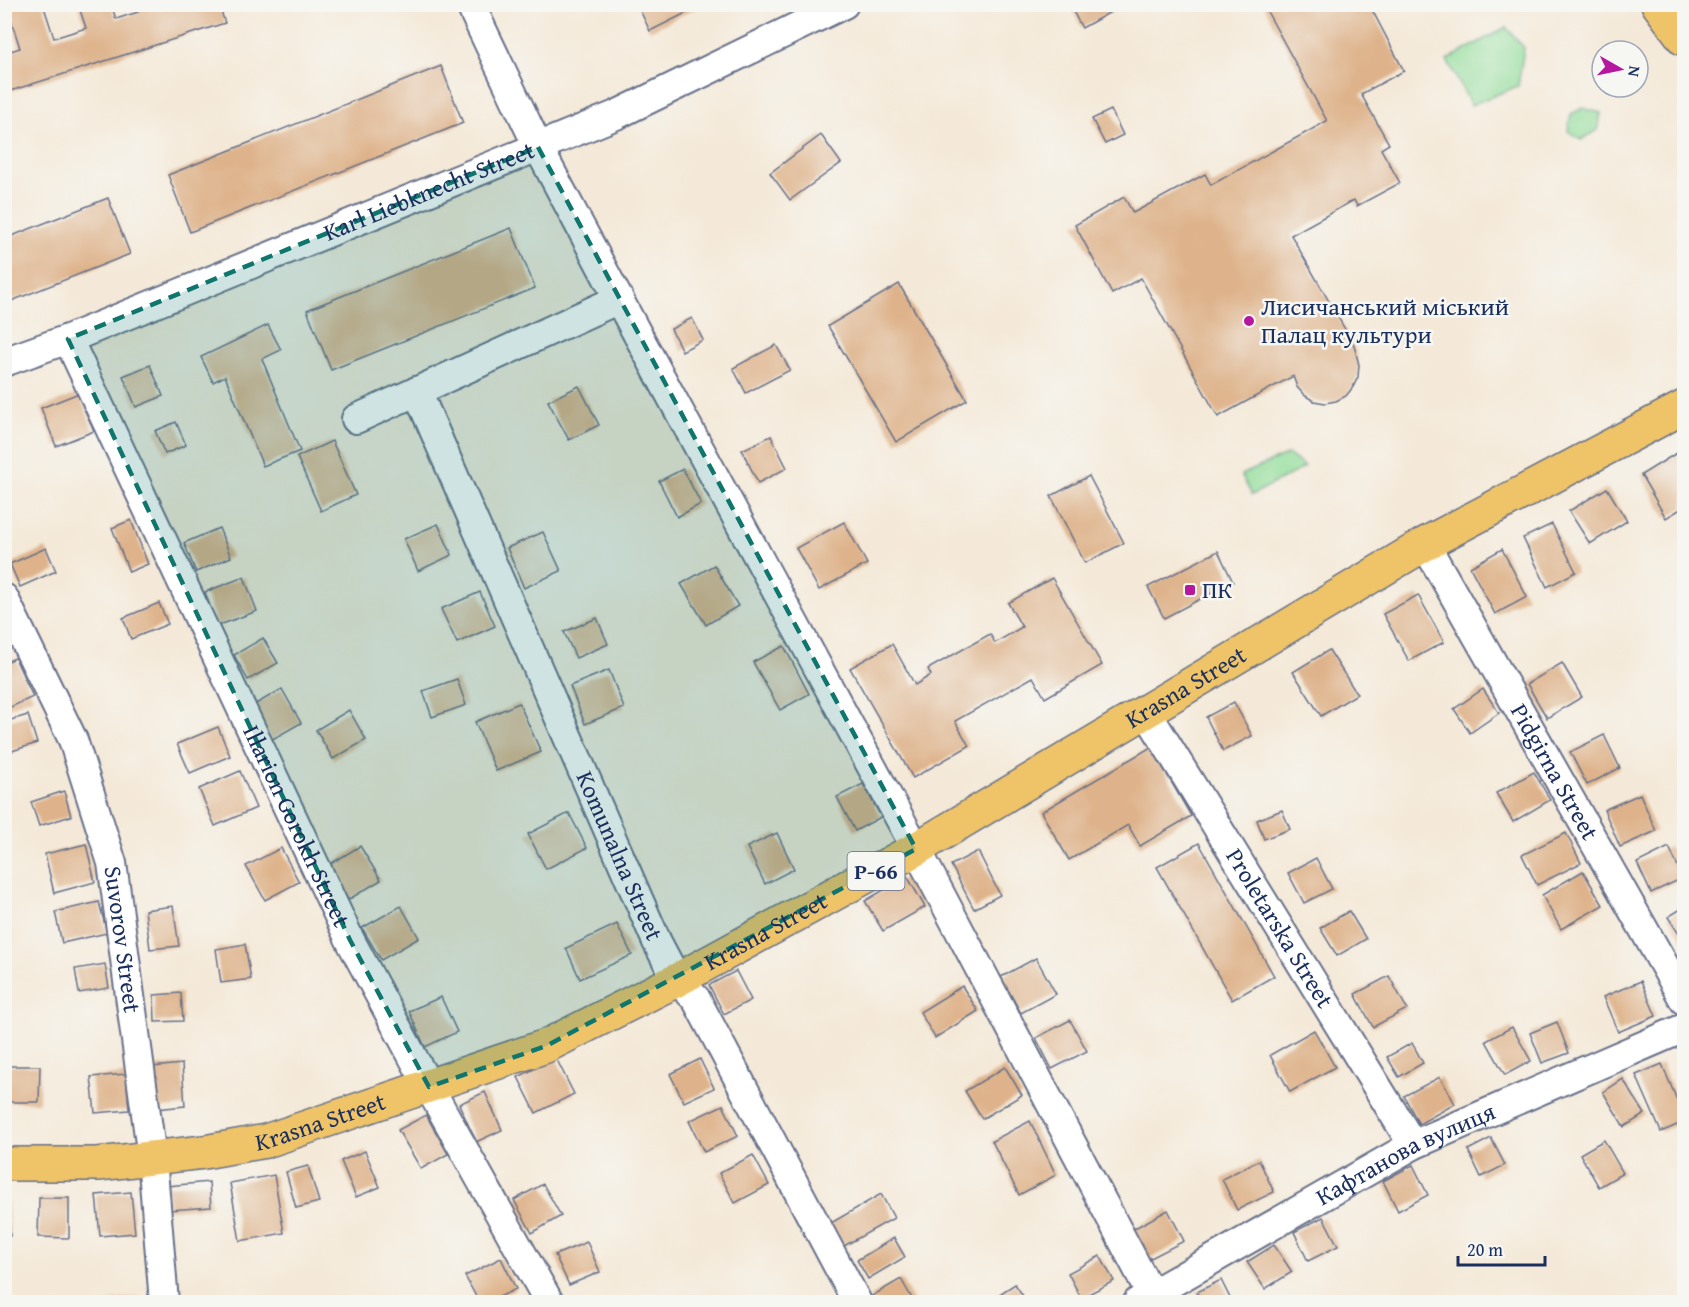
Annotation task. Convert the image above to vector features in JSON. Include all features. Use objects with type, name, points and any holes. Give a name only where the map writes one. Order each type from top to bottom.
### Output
[{"type":"main road","points":[[1664,6],[1684,39]]},
{"type":"main road","name":"Krasna Street","points":[[4,1164],[98,1164],[204,1152],[266,1141],[546,1046],[677,980],[916,849],[1425,544],[1683,412]]},
{"type":"street","points":[[470,4],[538,147],[916,849],[1144,1298]]},
{"type":"street","name":"Karl Liebknecht Street","points":[[4,362],[68,339],[616,115],[844,4]]},
{"type":"street","points":[[356,419],[619,299]]},
{"type":"street","name":"Illarion Gorokh Street","points":[[68,339],[350,940],[549,1302]]},
{"type":"street","name":"Komunalna Street","points":[[417,391],[657,942],[677,980],[696,999],[857,1302]]},
{"type":"street","name":"Pidgirna Street","points":[[1425,544],[1684,1000]]},
{"type":"street","name":"Suvorov Street","points":[[4,598],[73,740],[112,863],[152,1158],[164,1302]]},
{"type":"street","name":"Proletarska Street","points":[[1146,711],[1413,1145]]},
{"type":"street","name":"Кафтанова вулиця","points":[[1144,1298],[1413,1145],[1684,1028]]},
{"type":"highlighted area","points":[[538,147],[916,849],[546,1046],[429,1087],[350,940],[68,339]]},
{"type":"green space","points":[[1506,27],[1524,48],[1518,86],[1471,105],[1447,60]]},
{"type":"green space","points":[[1583,108],[1601,113],[1598,130],[1581,140],[1568,131],[1571,114]]},
{"type":"green space","points":[[1288,454],[1305,467],[1252,495],[1241,475]]},
{"type":"building","points":[[6,4],[43,4],[54,38],[86,28],[78,4],[111,4],[116,19],[138,12],[136,5],[219,5],[225,23],[4,93],[4,53],[20,48]]},
{"type":"building","points":[[637,4],[704,4],[650,31]]},
{"type":"building","points":[[1069,4],[1125,4],[1082,28]]},
{"type":"building","points":[[1266,4],[1369,4],[1404,71],[1361,94],[1389,144],[1381,149],[1400,183],[1357,206],[1354,200],[1291,235],[1354,345],[1359,365],[1358,377],[1346,396],[1325,403],[1314,401],[1297,387],[1293,376],[1218,417],[1141,278],[1112,294],[1075,225],[1124,197],[1133,213],[1205,174],[1211,185],[1327,121],[1264,6]]},
{"type":"building","points":[[441,66],[463,123],[190,232],[168,175]]},
{"type":"building","points":[[1111,110],[1123,135],[1105,144],[1092,119]]},
{"type":"building","points":[[821,135],[841,163],[790,200],[770,173]]},
{"type":"building","points":[[108,198],[130,254],[4,304],[4,239]]},
{"type":"building","points":[[511,228],[535,288],[331,370],[307,310]]},
{"type":"building","points":[[899,284],[967,400],[896,442],[828,326]]},
{"type":"building","points":[[692,318],[703,340],[682,351],[671,329]]},
{"type":"building","points":[[268,325],[281,350],[262,359],[300,451],[263,466],[225,376],[213,382],[201,357]]},
{"type":"building","points":[[776,345],[790,370],[746,393],[733,368]]},
{"type":"building","points":[[150,365],[163,396],[136,407],[123,376]]},
{"type":"building","points":[[579,386],[599,425],[569,440],[548,401]]},
{"type":"building","points":[[79,393],[94,431],[56,446],[41,408]]},
{"type":"building","points":[[176,422],[186,445],[165,454],[155,431]]},
{"type":"building","points":[[771,436],[787,468],[758,483],[742,450]]},
{"type":"building","points":[[332,441],[356,495],[321,511],[297,457]]},
{"type":"building","points":[[1683,449],[1684,507],[1666,518],[1641,475]]},
{"type":"building","points":[[683,469],[701,504],[677,517],[659,481]]},
{"type":"building","points":[[1089,476],[1124,543],[1085,563],[1051,496]]},
{"type":"building","points":[[1607,488],[1627,521],[1590,544],[1569,511]]},
{"type":"building","points":[[131,520],[148,564],[129,572],[112,528]]},
{"type":"building","points":[[844,522],[867,564],[819,590],[796,548]]},
{"type":"building","points":[[438,524],[452,555],[418,571],[404,539]]},
{"type":"building","points":[[1552,524],[1576,572],[1547,587],[1523,538]]},
{"type":"building","points":[[219,528],[231,557],[196,572],[184,543]]},
{"type":"building","points":[[543,532],[561,571],[524,588],[507,548]]},
{"type":"building","points":[[46,548],[56,571],[20,587],[10,564]]},
{"type":"building","points":[[1502,549],[1527,597],[1495,614],[1470,567]]},
{"type":"building","points":[[1218,551],[1233,582],[1164,618],[1148,587]]},
{"type":"building","points":[[714,565],[738,606],[706,625],[681,584]]},
{"type":"building","points":[[244,577],[257,611],[217,626],[205,592]]},
{"type":"building","points":[[1052,578],[1102,665],[1045,698],[1033,677],[955,721],[969,746],[913,778],[850,668],[892,644],[915,685],[931,675],[928,669],[990,634],[995,643],[1022,627],[1008,603]]},
{"type":"building","points":[[480,592],[495,626],[457,643],[441,609]]},
{"type":"building","points":[[1418,595],[1444,642],[1409,661],[1383,614]]},
{"type":"building","points":[[159,603],[168,624],[131,639],[123,618]]},
{"type":"building","points":[[597,618],[608,644],[576,658],[564,632]]},
{"type":"building","points":[[263,638],[278,663],[248,680],[234,655]]},
{"type":"building","points":[[784,646],[809,694],[780,710],[753,662]]},
{"type":"building","points":[[1329,650],[1357,694],[1321,716],[1293,672]]},
{"type":"building","points":[[15,658],[33,697],[4,710],[4,663]]},
{"type":"building","points":[[1562,663],[1582,697],[1547,718],[1527,684]]},
{"type":"building","points":[[609,670],[624,708],[585,724],[570,686]]},
{"type":"building","points":[[457,679],[466,705],[432,717],[423,691]]},
{"type":"building","points":[[282,689],[301,723],[271,740],[252,706]]},
{"type":"building","points":[[1483,689],[1499,713],[1470,733],[1454,709]]},
{"type":"building","points":[[1234,702],[1252,736],[1223,751],[1206,717]]},
{"type":"building","points":[[519,703],[541,752],[496,771],[475,722]]},
{"type":"building","points":[[349,710],[366,740],[333,759],[316,730]]},
{"type":"building","points":[[28,715],[37,743],[12,751],[4,722]]},
{"type":"building","points":[[218,727],[230,756],[190,773],[177,744]]},
{"type":"building","points":[[1604,735],[1620,768],[1587,785],[1570,752]]},
{"type":"building","points":[[1151,747],[1191,816],[1140,846],[1128,825],[1069,860],[1041,812]]},
{"type":"building","points":[[240,771],[256,808],[215,826],[199,789]]},
{"type":"building","points":[[1534,772],[1550,800],[1513,822],[1496,793]]},
{"type":"building","points":[[863,784],[881,817],[855,831],[837,797]]},
{"type":"building","points":[[64,791],[71,816],[39,826],[31,802]]},
{"type":"building","points":[[1640,794],[1656,831],[1620,847],[1604,810]]},
{"type":"building","points":[[1282,810],[1290,829],[1264,839],[1257,820]]},
{"type":"building","points":[[569,813],[587,848],[546,869],[528,834]]},
{"type":"building","points":[[777,833],[794,869],[765,884],[747,847]]},
{"type":"building","points":[[1566,833],[1581,863],[1537,885],[1522,855]]},
{"type":"building","points":[[1199,843],[1274,976],[1232,1000],[1157,867]]},
{"type":"building","points":[[86,844],[95,882],[54,893],[45,854]]},
{"type":"building","points":[[360,846],[381,880],[348,900],[327,866]]},
{"type":"building","points":[[1669,847],[1683,878],[1651,893],[1637,863]]},
{"type":"building","points":[[281,848],[299,882],[265,900],[246,866]]},
{"type":"building","points":[[978,851],[1000,895],[974,909],[951,865]]},
{"type":"building","points":[[1316,858],[1332,889],[1304,903],[1288,873]]},
{"type":"building","points":[[1583,871],[1603,905],[1561,929],[1542,895]]},
{"type":"building","points":[[907,876],[925,907],[883,931],[865,901]]},
{"type":"building","points":[[99,902],[107,933],[62,943],[55,912]]},
{"type":"building","points":[[173,906],[179,946],[150,949],[145,910]]},
{"type":"building","points":[[401,906],[419,938],[381,960],[362,928]]},
{"type":"building","points":[[1684,907],[1684,942],[1668,917]]},
{"type":"building","points":[[1349,911],[1366,939],[1337,956],[1320,928]]},
{"type":"building","points":[[617,924],[632,955],[580,979],[566,948]]},
{"type":"building","points":[[245,944],[251,979],[221,983],[216,949]]},
{"type":"building","points":[[1036,958],[1056,994],[1021,1013],[1001,977]]},
{"type":"building","points":[[105,964],[109,988],[79,993],[75,969]]},
{"type":"building","points":[[736,971],[751,1000],[724,1014],[709,985]]},
{"type":"building","points":[[1389,976],[1407,1009],[1373,1027],[1355,994]]},
{"type":"building","points":[[1641,981],[1656,1016],[1618,1032],[1603,997]]},
{"type":"building","points":[[962,986],[978,1011],[935,1038],[920,1012]]},
{"type":"building","points":[[181,993],[183,1021],[155,1022],[154,995]]},
{"type":"building","points":[[441,997],[457,1032],[425,1047],[409,1011]]},
{"type":"building","points":[[1070,1020],[1087,1051],[1052,1069],[1036,1038]]},
{"type":"building","points":[[1557,1022],[1569,1053],[1542,1063],[1530,1033]]},
{"type":"building","points":[[1512,1027],[1531,1061],[1505,1075],[1486,1041]]},
{"type":"building","points":[[1314,1030],[1335,1067],[1290,1092],[1270,1055]]},
{"type":"building","points":[[1412,1043],[1423,1063],[1399,1077],[1387,1057]]},
{"type":"building","points":[[556,1058],[574,1094],[536,1113],[518,1077]]},
{"type":"building","points":[[700,1059],[714,1088],[684,1102],[670,1074]]},
{"type":"building","points":[[182,1064],[185,1106],[156,1109],[152,1067]]},
{"type":"building","points":[[1662,1064],[1684,1122],[1661,1132],[1636,1075]]},
{"type":"building","points":[[5,1066],[40,1066],[39,1102],[4,1102]]},
{"type":"building","points":[[1005,1067],[1022,1095],[982,1119],[965,1091]]},
{"type":"building","points":[[126,1074],[129,1110],[95,1113],[91,1077]]},
{"type":"building","points":[[1440,1077],[1455,1104],[1419,1124],[1404,1096]]},
{"type":"building","points":[[1623,1079],[1645,1114],[1624,1127],[1603,1092]]},
{"type":"building","points":[[485,1092],[502,1130],[476,1142],[459,1104]]},
{"type":"building","points":[[723,1105],[738,1136],[704,1152],[689,1121]]},
{"type":"building","points":[[426,1115],[448,1154],[421,1169],[398,1130]]},
{"type":"building","points":[[1030,1121],[1056,1175],[1019,1195],[992,1141]]},
{"type":"building","points":[[1491,1138],[1505,1165],[1481,1177],[1468,1150]]},
{"type":"building","points":[[1604,1140],[1623,1173],[1599,1187],[1580,1154]]},
{"type":"building","points":[[365,1151],[380,1187],[356,1197],[341,1161]]},
{"type":"building","points":[[753,1155],[769,1185],[735,1203],[719,1173]]},
{"type":"building","points":[[1259,1160],[1274,1192],[1237,1210],[1222,1179]]},
{"type":"building","points":[[1413,1165],[1428,1195],[1398,1211],[1383,1181]]},
{"type":"building","points":[[308,1166],[319,1202],[296,1208],[286,1172]]},
{"type":"building","points":[[274,1175],[284,1233],[240,1241],[230,1183]]},
{"type":"building","points":[[209,1182],[211,1207],[169,1210],[167,1186]]},
{"type":"building","points":[[543,1184],[561,1216],[532,1233],[514,1200]]},
{"type":"building","points":[[131,1192],[135,1233],[100,1236],[96,1195]]},
{"type":"building","points":[[881,1194],[894,1218],[844,1246],[831,1223]]},
{"type":"building","points":[[39,1198],[69,1198],[69,1238],[38,1237]]},
{"type":"building","points":[[4,1201],[8,1201],[10,1236],[4,1236]]},
{"type":"building","points":[[1168,1210],[1184,1241],[1149,1259],[1133,1229]]},
{"type":"building","points":[[1323,1217],[1338,1246],[1308,1261],[1294,1232]]},
{"type":"building","points":[[894,1238],[905,1257],[868,1279],[857,1260]]},
{"type":"building","points":[[587,1242],[600,1272],[569,1285],[555,1255]]},
{"type":"building","points":[[1274,1245],[1292,1272],[1265,1289],[1247,1262]]},
{"type":"building","points":[[1100,1256],[1114,1281],[1081,1298],[1068,1273]]},
{"type":"building","points":[[501,1258],[516,1289],[489,1302],[479,1302],[465,1276]]},
{"type":"building","points":[[901,1279],[914,1302],[873,1302],[870,1297]]},
{"type":"building","points":[[1221,1280],[1232,1302],[1202,1302],[1197,1292]]},
{"type":"building","points":[[1015,1284],[1027,1302],[987,1302]]},
{"type":"building","points":[[138,1297],[139,1302],[110,1302],[110,1301]]},
{"type":"place","name":"Лисичанський міський Палац культури","points":[[1249,321]]},
{"type":"place","name":"ПК","points":[[1190,590]]}]
